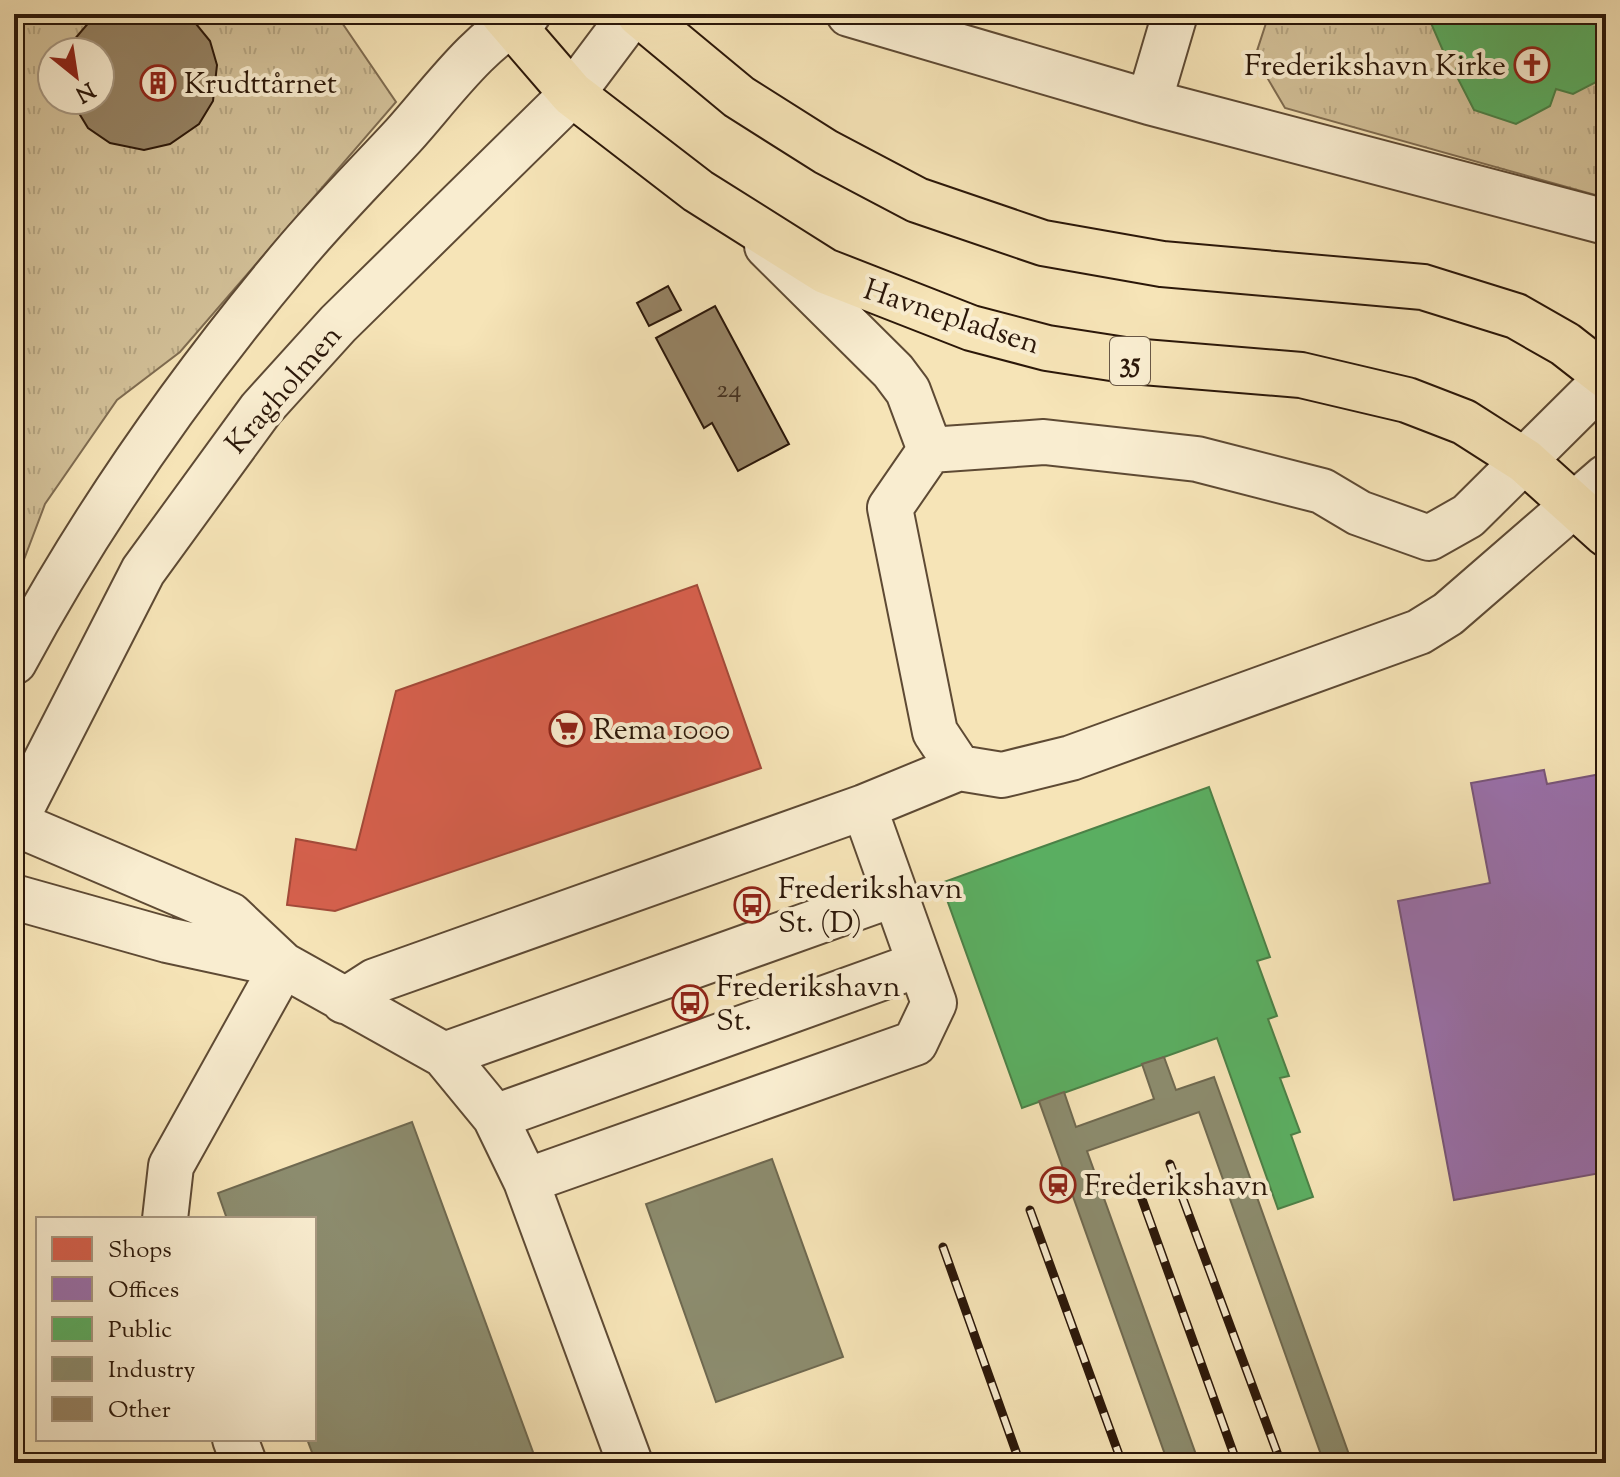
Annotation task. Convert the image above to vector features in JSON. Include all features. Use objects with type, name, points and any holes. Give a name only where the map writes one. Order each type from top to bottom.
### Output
[{"type":"main road","points":[[639,14],[739,97],[826,152],[917,200],[1043,243],[1162,264],[1423,287],[1516,316],[1565,344],[1606,378]]},
{"type":"main road","name":"Havnepladsen","points":[[514,17],[572,94],[743,221],[825,271],[971,328],[1047,348],[1131,361],[1301,375],[1407,400],[1464,422],[1525,461],[1590,490]]},
{"type":"main road","name":"35","points":[[1590,490],[1606,534]]},
{"type":"street","name":"Kragholmen","points":[[14,823],[143,571],[261,409],[338,324],[572,94],[632,14]]},
{"type":"street","points":[[849,14],[904,22],[1149,102],[1606,222]]},
{"type":"street","points":[[1149,102],[1175,14]]},
{"type":"street","points":[[14,662],[91,533],[207,363],[293,256],[451,81],[514,17]]},
{"type":"street","points":[[743,221],[893,371],[908,391],[930,450]]},
{"type":"street","points":[[930,450],[1044,442],[1197,459],[1322,491],[1359,513],[1429,538],[1468,516],[1606,378]]},
{"type":"street","points":[[930,450],[890,508],[935,732],[959,768]]},
{"type":"street","points":[[344,1001],[375,981],[864,807],[959,768],[1002,775],[1071,758],[1419,632],[1448,614],[1590,490]]},
{"type":"street","points":[[526,1181],[915,1043],[934,1003],[864,807]]},
{"type":"street","points":[[14,823],[230,915],[283,965],[444,1055],[495,1117],[526,1181],[630,1463]]},
{"type":"street","points":[[444,1055],[895,894]]},
{"type":"street","points":[[14,897],[167,940],[283,965]]},
{"type":"street","points":[[495,1117],[920,964]]},
{"type":"street","points":[[165,1217],[171,1166],[283,965]]},
{"type":"street","points":[[236,1441],[244,1463]]},
{"type":"green space","points":[[14,14],[336,14],[396,102],[180,352],[117,400],[45,504],[14,586]]},
{"type":"green space","points":[[1269,14],[1606,14],[1606,198],[1285,108],[1255,57]]},
{"type":"building: Shops","name":"Rema 1000","points":[[697,585],[761,768],[335,911],[287,905],[296,839],[356,850],[396,691]]},
{"type":"building: Offices","points":[[1544,770],[1547,784],[1606,773],[1606,1172],[1454,1200],[1398,901],[1490,883],[1471,783]]},
{"type":"building: Public","name":"Frederikshavn Kirke","points":[[1427,14],[1606,14],[1606,77],[1573,94],[1556,89],[1550,106],[1516,124],[1474,110],[1455,73],[1460,57],[1444,53]]},
{"type":"building: Public","points":[[1209,787],[1270,957],[1257,961],[1277,1016],[1268,1019],[1289,1076],[1280,1078],[1300,1132],[1291,1135],[1313,1197],[1278,1209],[1217,1038],[1022,1108],[941,883]]},
{"type":"building: Industry","points":[[1164,1057],[1176,1090],[1214,1077],[1352,1463],[1324,1463],[1199,1112],[1087,1151],[1199,1463],[1168,1463],[1039,1101],[1064,1092],[1076,1127],[1154,1099],[1142,1064]]},
{"type":"building: Industry","points":[[412,1122],[537,1463],[316,1463],[308,1441],[316,1441],[316,1217],[226,1217],[218,1193]]},
{"type":"building: Industry","points":[[772,1159],[843,1357],[716,1402],[646,1204]]},
{"type":"building: Other","name":"Krudttårnet","points":[[96,14],[188,14],[210,41],[217,65],[213,101],[199,124],[170,144],[144,150],[110,143],[88,128],[81,116],[116,116],[116,36],[77,36]]},
{"type":"building: Other","points":[[668,286],[681,310],[649,326],[637,303]]},
{"type":"building: Other","points":[[715,306],[789,444],[738,471],[712,423],[704,428],[656,338]]},
{"type":"railway","points":[[1170,1164],[1281,1463]]},
{"type":"railway","points":[[1134,1177],[1237,1463]]},
{"type":"railway","points":[[1030,1210],[1122,1463]]},
{"type":"railway","points":[[943,1247],[1020,1463]]},
{"type":"railway","points":[[20,1459],[21,1463]]},
{"type":"place","name":"Frederikshavn Kirke","points":[[1532,65]]},
{"type":"place","name":"Krudttårnet","points":[[158,83]]},
{"type":"place","name":"Rema 1000","points":[[567,729]]},
{"type":"place","name":"Frederikshavn St. (D)","points":[[752,905]]},
{"type":"place","name":"Frederikshavn St.","points":[[690,1003]]},
{"type":"place","name":"Frederikshavn","points":[[1058,1185]]}]
